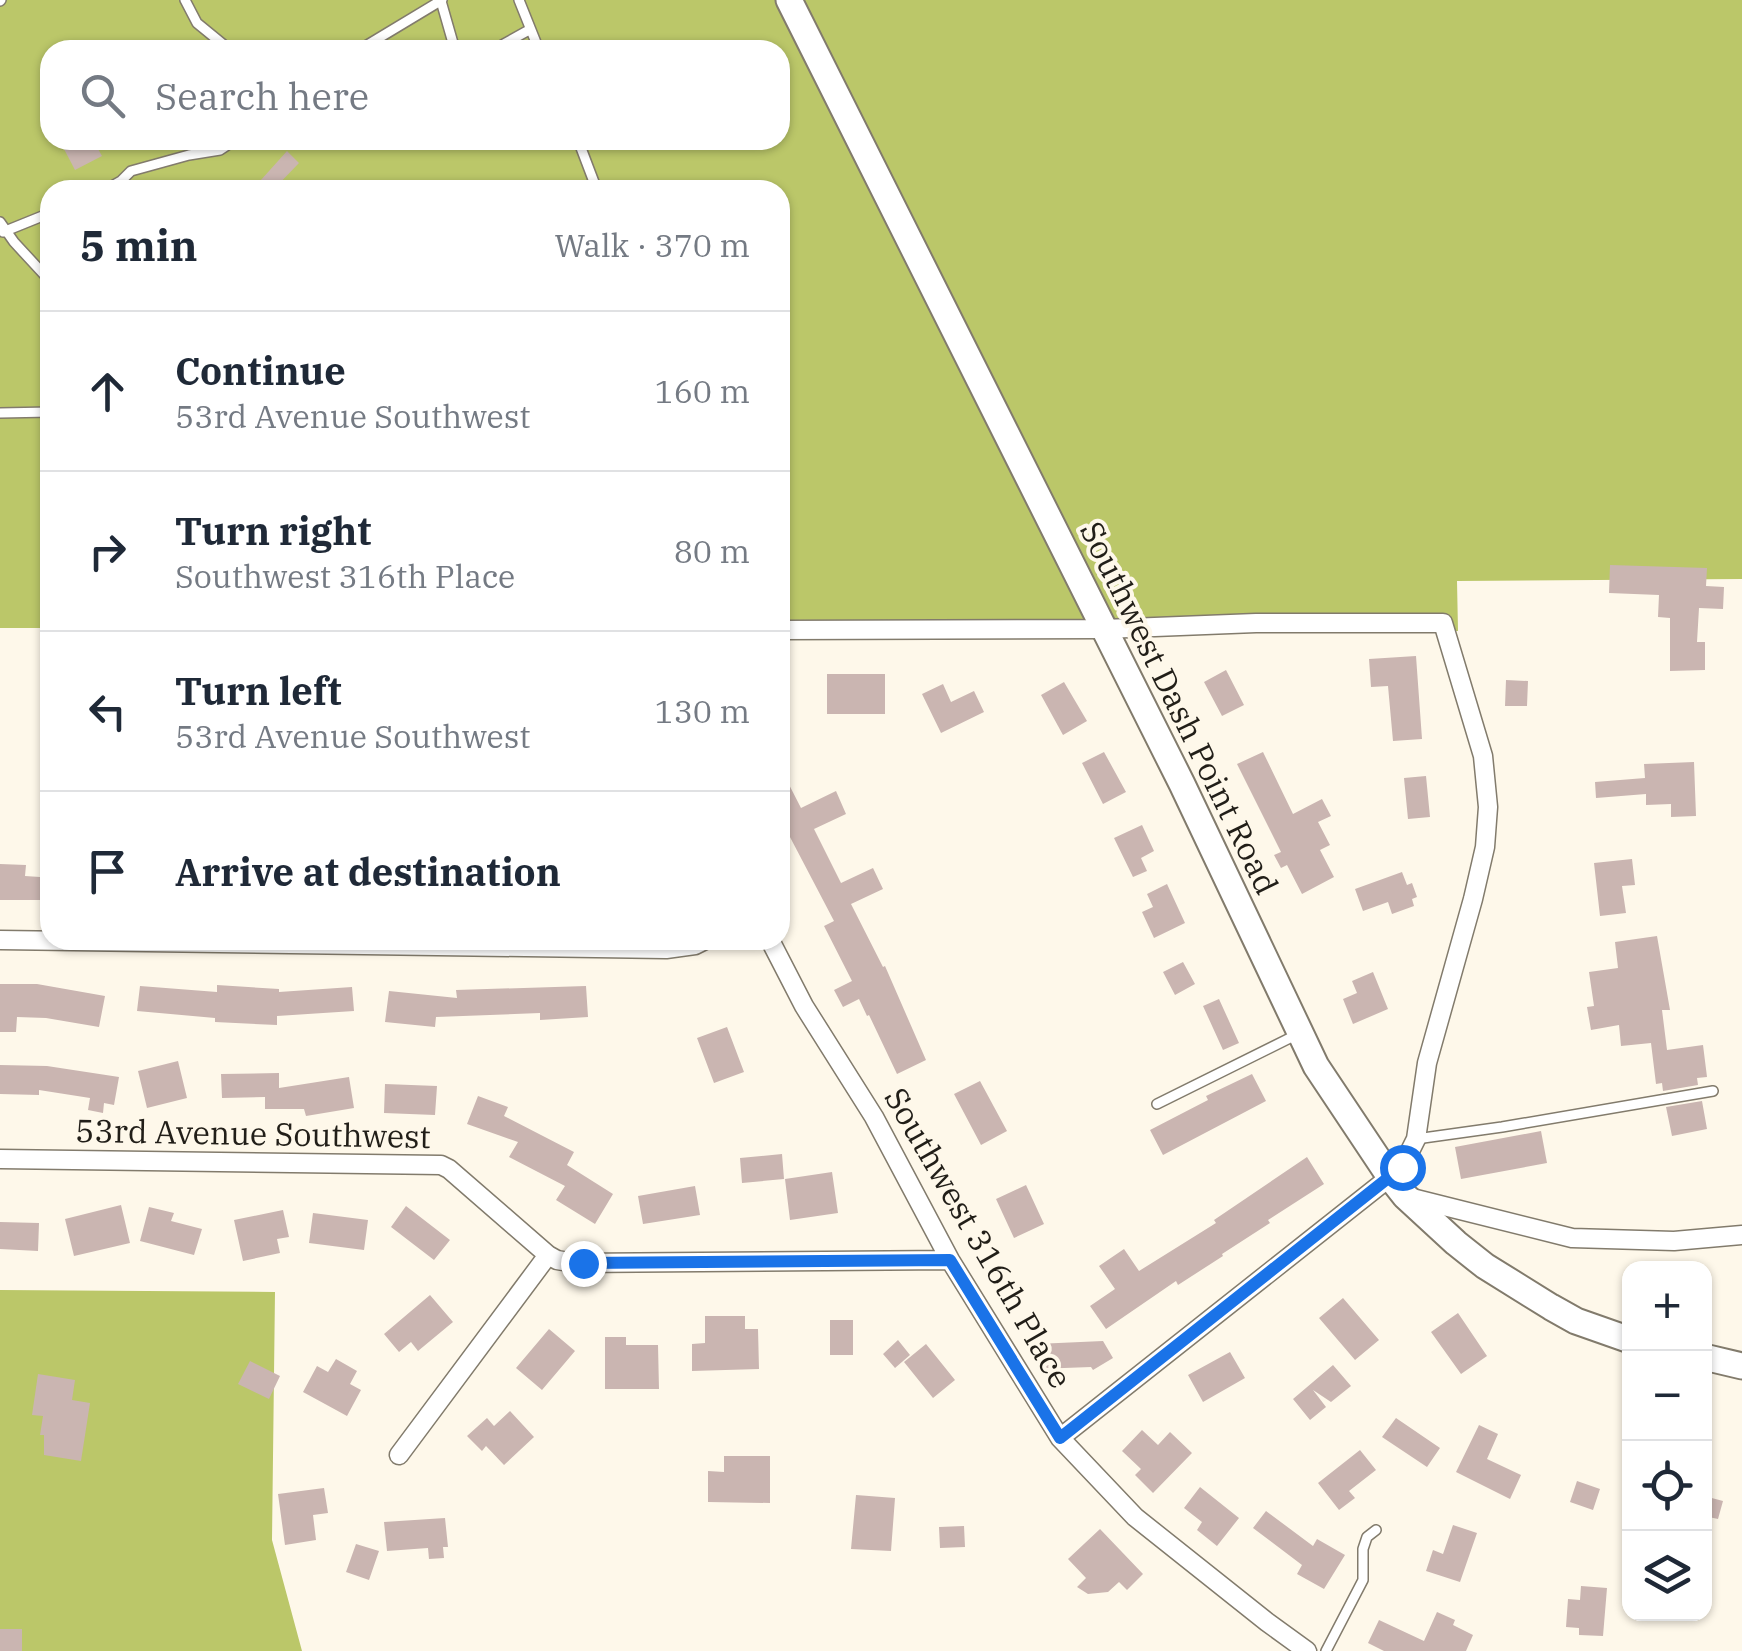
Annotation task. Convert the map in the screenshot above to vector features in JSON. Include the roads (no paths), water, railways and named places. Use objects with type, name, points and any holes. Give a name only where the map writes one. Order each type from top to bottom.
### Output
[{"type":"main road","name":"Southwest Dash Point Road","points":[[789,0],[1182,784],[1316,1066],[1398,1186],[1456,1243],[1518,1288],[1576,1321],[1622,1337]]},
{"type":"main road","points":[[1712,1359],[1742,1366]]},
{"type":"street","points":[[790,630],[1104,630],[1256,623],[1443,623],[1483,756],[1488,807],[1485,847],[1426,1062],[1416,1138],[1398,1186],[1060,1438]]},
{"type":"street","points":[[0,940],[40,941]]},
{"type":"street","name":"Southwest 316th Place","points":[[775,950],[804,1006],[874,1116],[950,1260],[1060,1438],[1136,1517],[1308,1651]]},
{"type":"street","name":"53rd Avenue Southwest","points":[[0,1159],[441,1166],[449,1168],[548,1254],[575,1263],[950,1260]]},
{"type":"street","points":[[1398,1186],[1572,1238],[1674,1241],[1742,1234]]},
{"type":"street","points":[[398,1455],[548,1254]]},
{"type":"lane","points":[[185,0],[196,23],[217,40]]},
{"type":"lane","points":[[376,40],[442,0],[452,40]]},
{"type":"lane","points":[[519,0],[534,40]]},
{"type":"lane","points":[[511,40],[529,30]]},
{"type":"lane","points":[[122,180],[131,171],[220,150]]},
{"type":"lane","points":[[582,150],[593,180]]},
{"type":"lane","points":[[40,217],[2,228],[40,270]]},
{"type":"lane","points":[[0,413],[40,412]]},
{"type":"lane","points":[[1156,1104],[1301,1033]]},
{"type":"lane","points":[[1416,1138],[1713,1091]]},
{"type":"lane","points":[[1326,1651],[1363,1580],[1362,1548],[1376,1530]]}]
